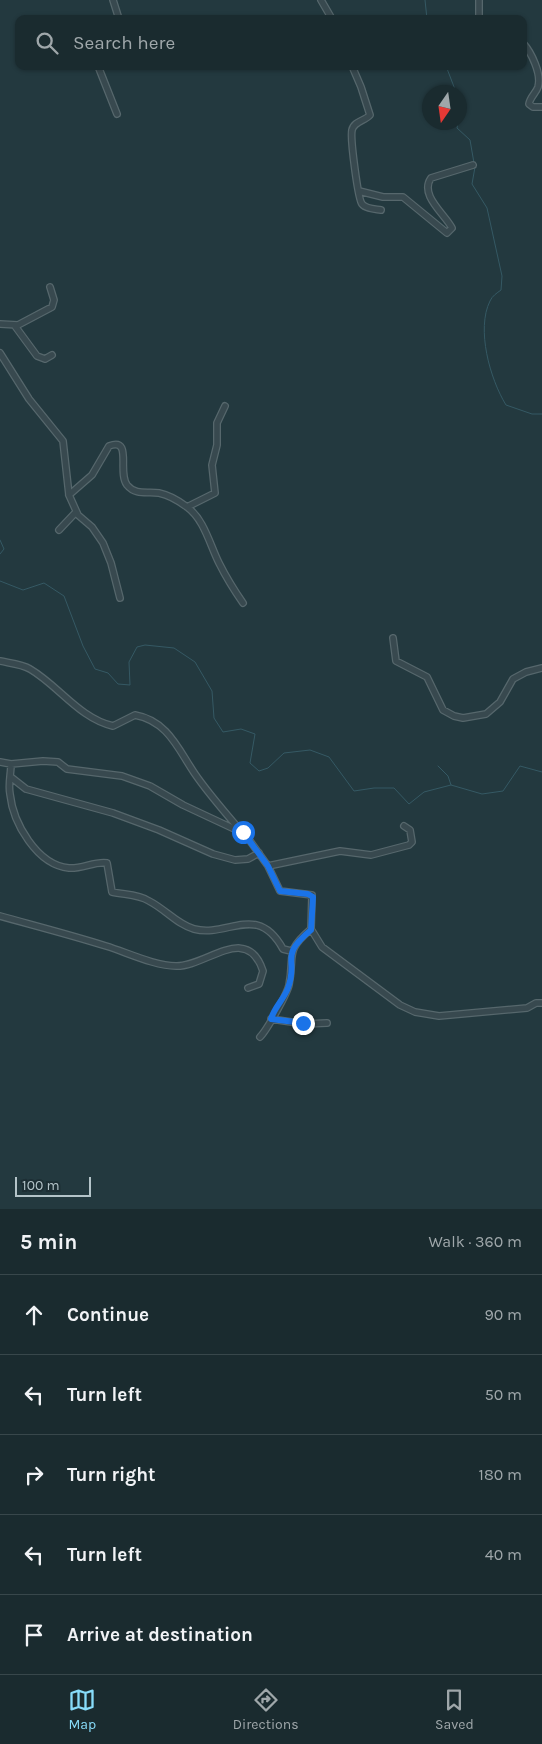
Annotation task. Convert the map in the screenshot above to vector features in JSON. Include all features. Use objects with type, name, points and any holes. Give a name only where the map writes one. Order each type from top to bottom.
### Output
[{"type":"street","points":[[113,0],[118,15]]},
{"type":"street","points":[[321,0],[330,15]]},
{"type":"street","points":[[479,0],[479,15]]},
{"type":"street","points":[[527,49],[532,57],[539,78],[538,86],[529,104],[533,107],[542,107]]},
{"type":"street","points":[[100,70],[117,114]]},
{"type":"street","points":[[354,70],[370,113],[367,119],[355,124],[352,128],[353,160],[363,205],[380,210]]},
{"type":"street","points":[[359,191],[383,197],[402,197],[444,233],[447,233],[452,228],[432,201],[428,189],[428,181],[431,178],[473,165]]},
{"type":"street","points":[[0,324],[16,326],[52,307],[54,300],[50,287]]},
{"type":"street","points":[[16,326],[37,356],[45,359],[52,355]]},
{"type":"street","points":[[0,353],[29,399],[61,438],[67,467],[69,495],[82,521],[92,527],[103,543],[111,563],[120,598]]},
{"type":"street","points":[[188,507],[215,493],[212,465],[218,444],[217,423],[225,406]]},
{"type":"street","points":[[69,495],[92,475],[107,448],[116,444],[124,449],[122,472],[129,487],[137,492],[161,493],[188,507],[197,517],[219,564],[242,603]]},
{"type":"street","points":[[59,530],[76,512]]},
{"type":"street","points":[[393,638],[396,660],[427,677],[443,710],[454,716],[475,717],[486,714],[500,702],[513,679],[526,672],[542,668]]},
{"type":"street","points":[[0,661],[29,668],[85,713],[101,722],[114,726],[135,715],[158,724],[173,738],[196,775],[240,830],[248,837],[268,866],[280,891],[312,895],[311,930],[326,951],[400,1005],[415,1012],[430,1015],[461,1015],[527,1008],[536,1003],[542,1003]]},
{"type":"street","points":[[0,762],[11,764],[43,761],[58,762],[68,769],[122,776],[146,785],[183,805],[240,830]]},
{"type":"street","points":[[11,764],[10,795],[20,826],[46,859],[71,868],[107,863],[109,865],[111,892],[137,896],[150,901],[186,926],[196,930],[210,931],[240,924],[263,928],[277,938],[283,949],[291,952]]},
{"type":"street","points":[[12,778],[26,789],[113,813],[159,830],[213,854],[235,860],[248,859],[259,853]]},
{"type":"street","points":[[268,866],[340,851],[371,855],[382,853],[412,842],[410,830],[404,826]]},
{"type":"street","points":[[0,916],[75,936],[171,966],[190,965],[228,948],[240,948],[254,956],[263,972],[259,984],[248,988]]},
{"type":"street","points":[[260,1037],[288,988],[291,952],[295,944],[311,930]]},
{"type":"street","points":[[271,1019],[307,1024],[327,1023]]},
{"type":"waterway","points":[[425,0],[427,15]]},
{"type":"waterway","points":[[448,70],[453,85]]},
{"type":"waterway","points":[[459,130],[470,140],[474,163]]},
{"type":"waterway","points":[[475,167],[472,184],[487,208],[502,276],[501,290],[490,301],[484,325],[490,368],[506,405],[532,414],[542,414]]},
{"type":"waterway","points":[[0,540],[4,549],[0,554]]},
{"type":"waterway","points":[[0,581],[23,590],[44,583],[64,596],[83,646],[95,669],[108,673],[118,684],[130,685],[129,662],[137,647],[145,645],[174,648],[195,662],[212,691],[214,718],[223,732],[241,729],[255,734],[250,763],[259,771],[268,768],[284,753],[310,750],[329,757],[354,791],[394,788],[409,804],[424,792],[451,785]]},
{"type":"waterway","points":[[438,766],[448,776],[451,785],[482,794],[503,791],[520,766],[542,772]]},
{"type":"route","points":[[243,832],[268,866],[280,891],[284,893],[308,894],[313,897],[311,930],[295,944],[291,952],[288,988],[271,1019],[303,1023]]}]
